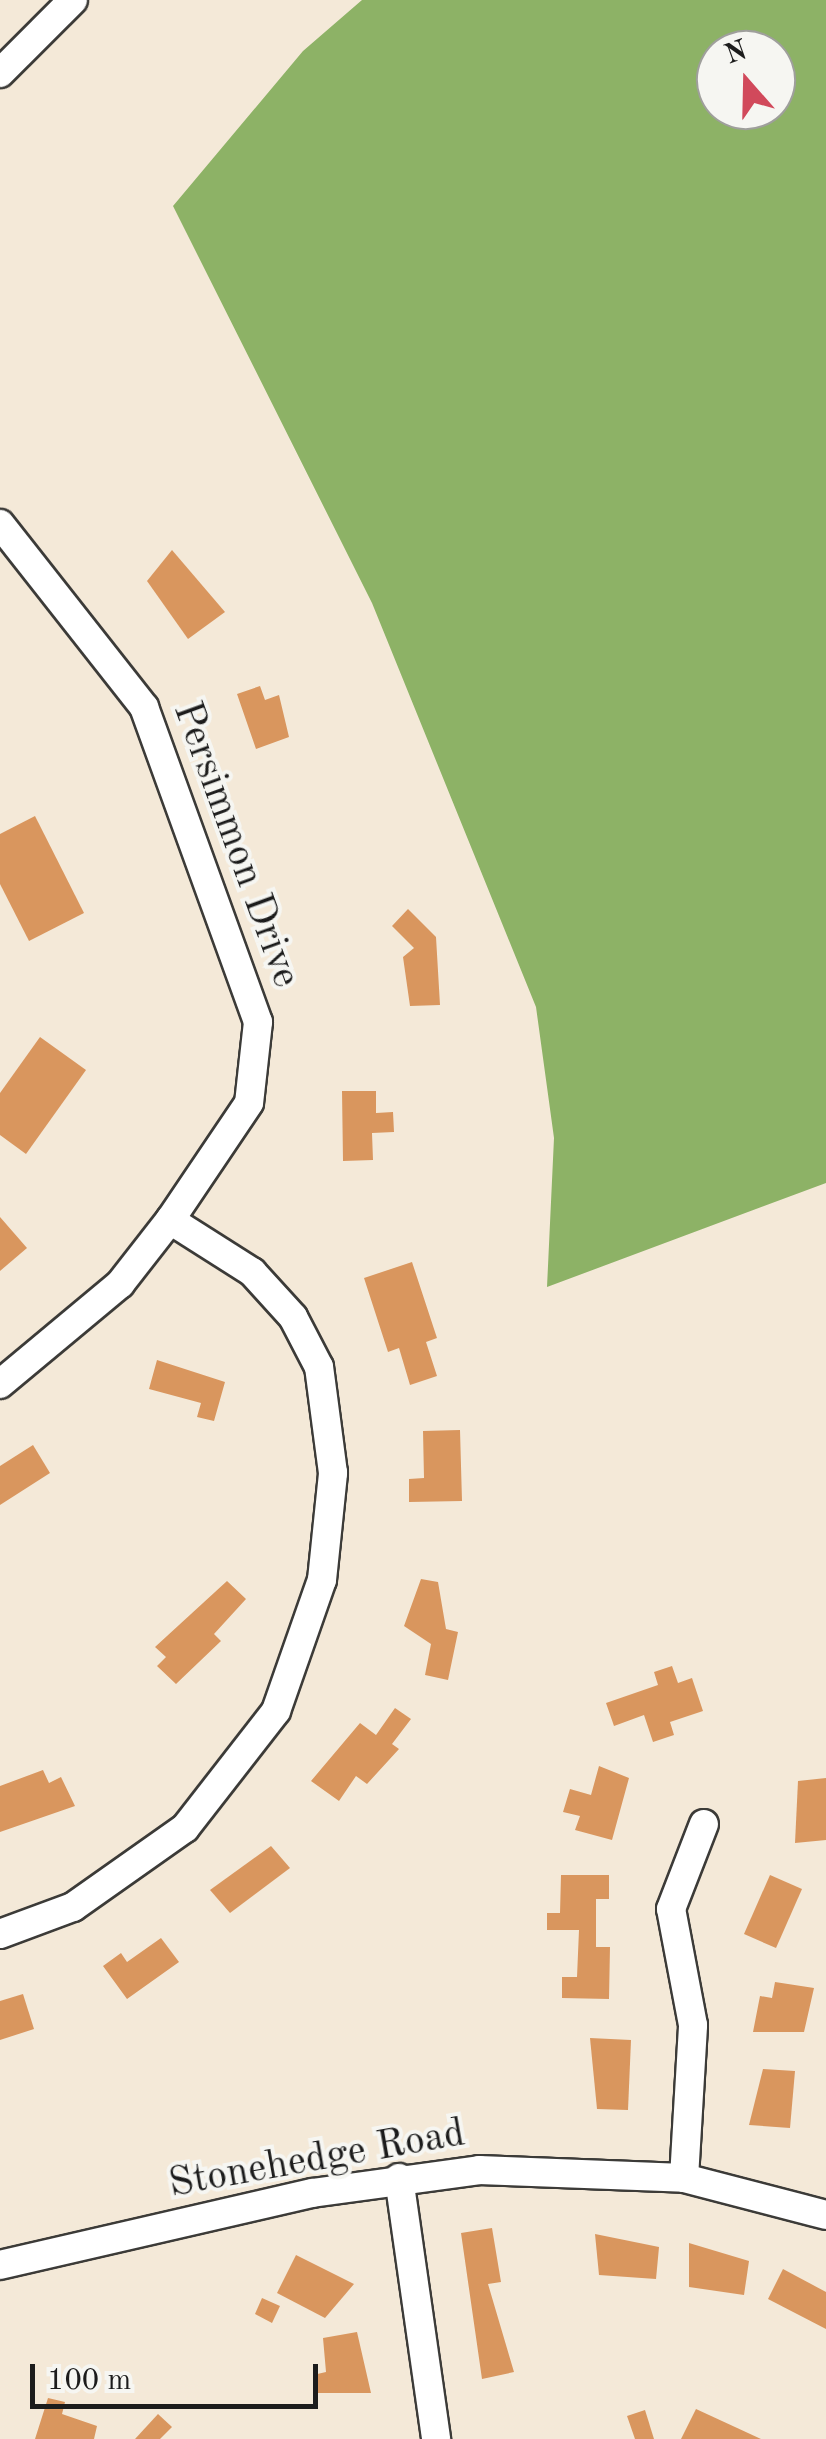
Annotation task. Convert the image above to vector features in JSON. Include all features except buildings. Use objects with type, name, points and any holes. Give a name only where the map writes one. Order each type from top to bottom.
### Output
[{"type":"street","points":[[0,73],[73,0]]},
{"type":"street","name":"Persimmon Drive","points":[[0,524],[144,707],[258,1022],[249,1103],[170,1220],[120,1284],[0,1384]]},
{"type":"street","points":[[0,1934],[72,1907],[185,1828],[276,1711],[322,1580],[333,1474],[319,1366],[293,1316],[252,1272],[170,1220]]},
{"type":"street","points":[[684,2178],[693,2026],[671,1909],[704,1824]]},
{"type":"street","name":"Stonehedge Road","points":[[0,2266],[398,2178],[553,2167],[684,2178],[826,2215]]},
{"type":"street","points":[[398,2178],[436,2439]]},
{"type":"green space","points":[[362,0],[826,0],[826,1183],[547,1287],[554,1138],[536,1007],[372,603],[173,206],[303,51]]}]
